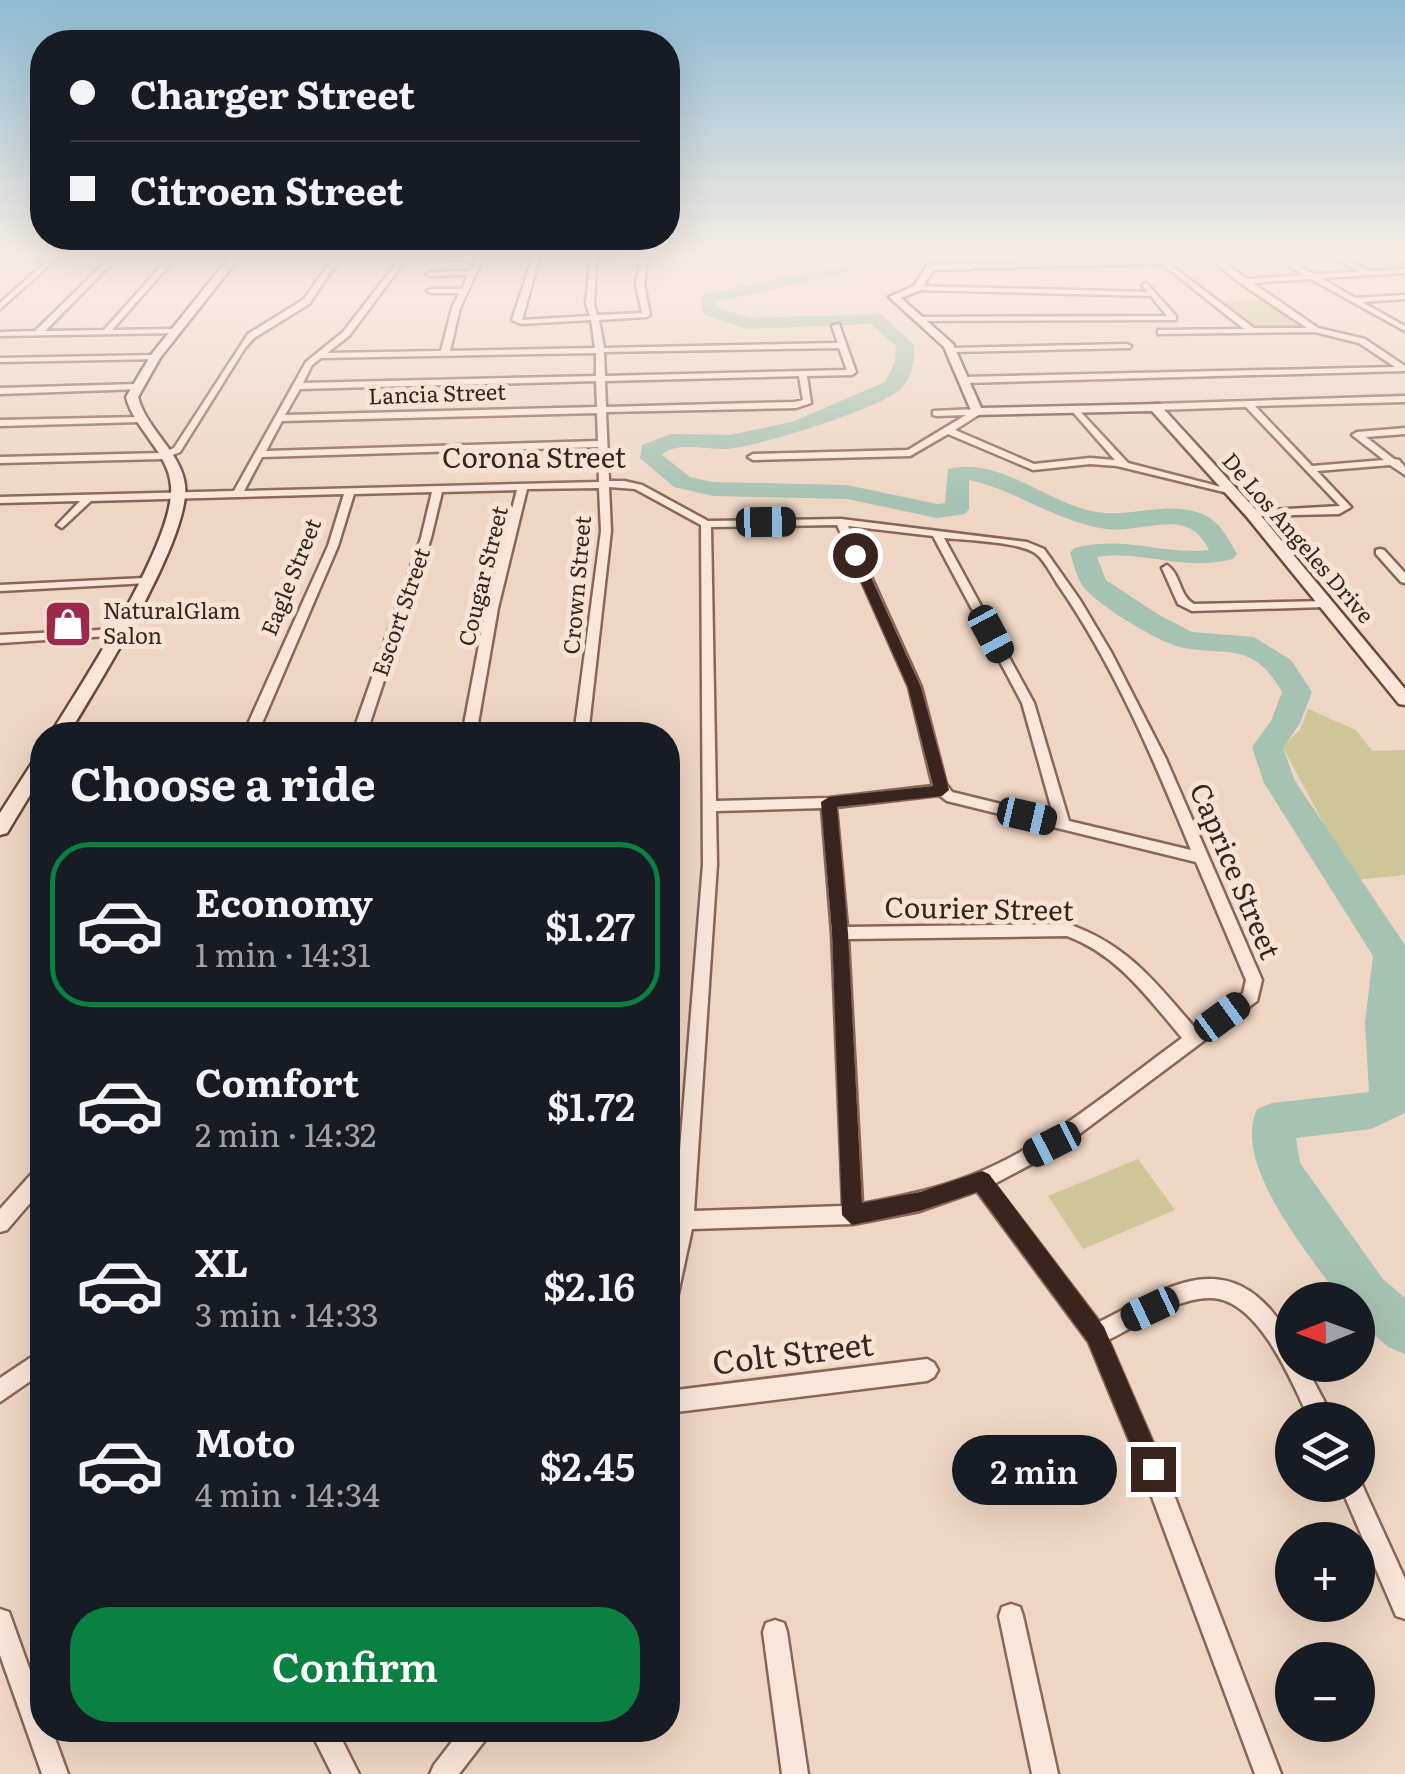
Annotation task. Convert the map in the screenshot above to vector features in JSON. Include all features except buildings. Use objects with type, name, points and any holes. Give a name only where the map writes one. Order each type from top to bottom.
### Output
[{"type":"street","points":[[67,722],[119,633],[180,496],[178,480],[138,420],[132,397],[171,337]]},
{"type":"street","points":[[0,460],[163,456],[183,443],[251,337]]},
{"type":"street","points":[[237,494],[318,356],[342,337]]},
{"type":"street","points":[[445,353],[448,337]]},
{"type":"street","name":"Crown Street","points":[[583,722],[606,531],[596,337]]},
{"type":"street","points":[[299,386],[852,372],[840,337]]},
{"type":"street","points":[[937,337],[952,350],[977,412]]},
{"type":"street","points":[[1344,337],[1362,341],[1404,370]]},
{"type":"street","points":[[318,356],[843,344]]},
{"type":"street","points":[[952,350],[1127,346]]},
{"type":"street","points":[[0,360],[155,357]]},
{"type":"street","points":[[964,380],[1404,370]]},
{"type":"street","name":"Lancia Street","points":[[280,418],[801,405],[808,401],[803,376]]},
{"type":"street","points":[[0,391],[137,388]]},
{"type":"street","points":[[936,412],[1405,399]]},
{"type":"street","points":[[1248,404],[1346,507],[1338,511],[1252,514]]},
{"type":"street","name":"De Los Angeles Drive","points":[[1155,407],[1252,514],[1405,700]]},
{"type":"street","points":[[1074,409],[1126,466]]},
{"type":"street","points":[[753,457],[904,454],[977,412]]},
{"type":"street","points":[[0,423],[138,420]]},
{"type":"street","points":[[948,430],[1033,467],[1090,461],[1228,490]]},
{"type":"street","points":[[1405,431],[1357,435],[1405,472]]},
{"type":"street","points":[[260,454],[602,444]]},
{"type":"street","points":[[1310,469],[1405,462]]},
{"type":"street","name":"Corona Street","points":[[0,500],[602,484],[638,487],[706,524]]},
{"type":"street","name":"Cougar Street","points":[[471,722],[494,598],[507,544],[518,530],[524,486]]},
{"type":"street","name":"Escort Street","points":[[363,722],[426,538],[438,489]]},
{"type":"street","name":"Eagle Street","points":[[256,722],[333,546],[350,492]]},
{"type":"street","points":[[62,525],[88,497]]},
{"type":"street","points":[[840,522],[914,687],[942,790],[956,800],[1199,857]]},
{"type":"street","name":"Caprice Street","points":[[680,1222],[852,1215],[920,1202],[982,1181],[1052,1144],[1251,996],[1254,989],[1254,980],[1164,767],[1115,666],[1043,555],[1023,544],[840,522],[706,524]]},
{"type":"street","points":[[680,1180],[708,883],[706,524]]},
{"type":"street","points":[[938,534],[1028,703],[1063,824]]},
{"type":"street","points":[[1380,552],[1405,580]]},
{"type":"street","points":[[1168,568],[1182,602],[1192,608],[1325,604]]},
{"type":"street","points":[[0,588],[144,581]]},
{"type":"street","points":[[0,654],[6,637],[119,633]]},
{"type":"street","points":[[0,828],[30,780]]},
{"type":"street","points":[[709,806],[829,802],[942,790]]},
{"type":"street","points":[[829,802],[840,933],[852,1215]]},
{"type":"street","name":"Courier Street","points":[[840,933],[1068,930],[1091,936],[1123,959],[1193,1038]]},
{"type":"street","points":[[982,1181],[1096,1334],[1160,1486],[1268,1774]]},
{"type":"street","points":[[0,1224],[30,1190]]},
{"type":"street","points":[[1096,1334],[1178,1296],[1218,1285],[1231,1287],[1262,1310],[1275,1333]]},
{"type":"street","points":[[0,1391],[30,1369]]},
{"type":"street","name":"Colt Street","points":[[680,1401],[926,1370]]},
{"type":"street","points":[[1359,1502],[1405,1607]]},
{"type":"street","points":[[1012,1616],[1044,1774]]},
{"type":"street","points":[[0,1621],[30,1704]]},
{"type":"street","points":[[775,1632],[795,1774]]},
{"type":"street","points":[[43,1742],[55,1774]]},
{"type":"street","points":[[329,1742],[346,1774]]},
{"type":"street","points":[[443,1774],[467,1742]]},
{"type":"shaded area","points":[[1308,709],[1356,730],[1372,751],[1405,750],[1405,875],[1354,880],[1282,746],[1300,730]]},
{"type":"shaded area","points":[[1138,1159],[1175,1210],[1083,1249],[1048,1196]]},
{"type":"waterway","points":[[896,337],[905,345],[905,362],[893,386],[798,427],[730,442],[671,441],[650,450],[651,458],[682,482],[713,489],[847,492],[937,511],[957,509],[956,474],[969,473],[1087,518],[1122,523],[1175,516],[1197,520],[1207,527],[1224,554],[1188,558],[1118,548],[1083,553],[1095,584],[1149,621],[1186,640],[1244,643],[1281,666],[1297,692],[1285,723],[1267,747],[1280,783],[1392,955],[1385,1023],[1390,1101],[1371,1111],[1272,1122],[1279,1170],[1366,1296],[1405,1330]]},
{"type":"place","name":"NaturalGlam Salon","points":[[68,624]]},
{"type":"route","points":[[855,555],[914,687],[942,790],[829,802],[840,933],[852,1215],[920,1202],[982,1181],[1096,1334],[1153,1469]]}]
